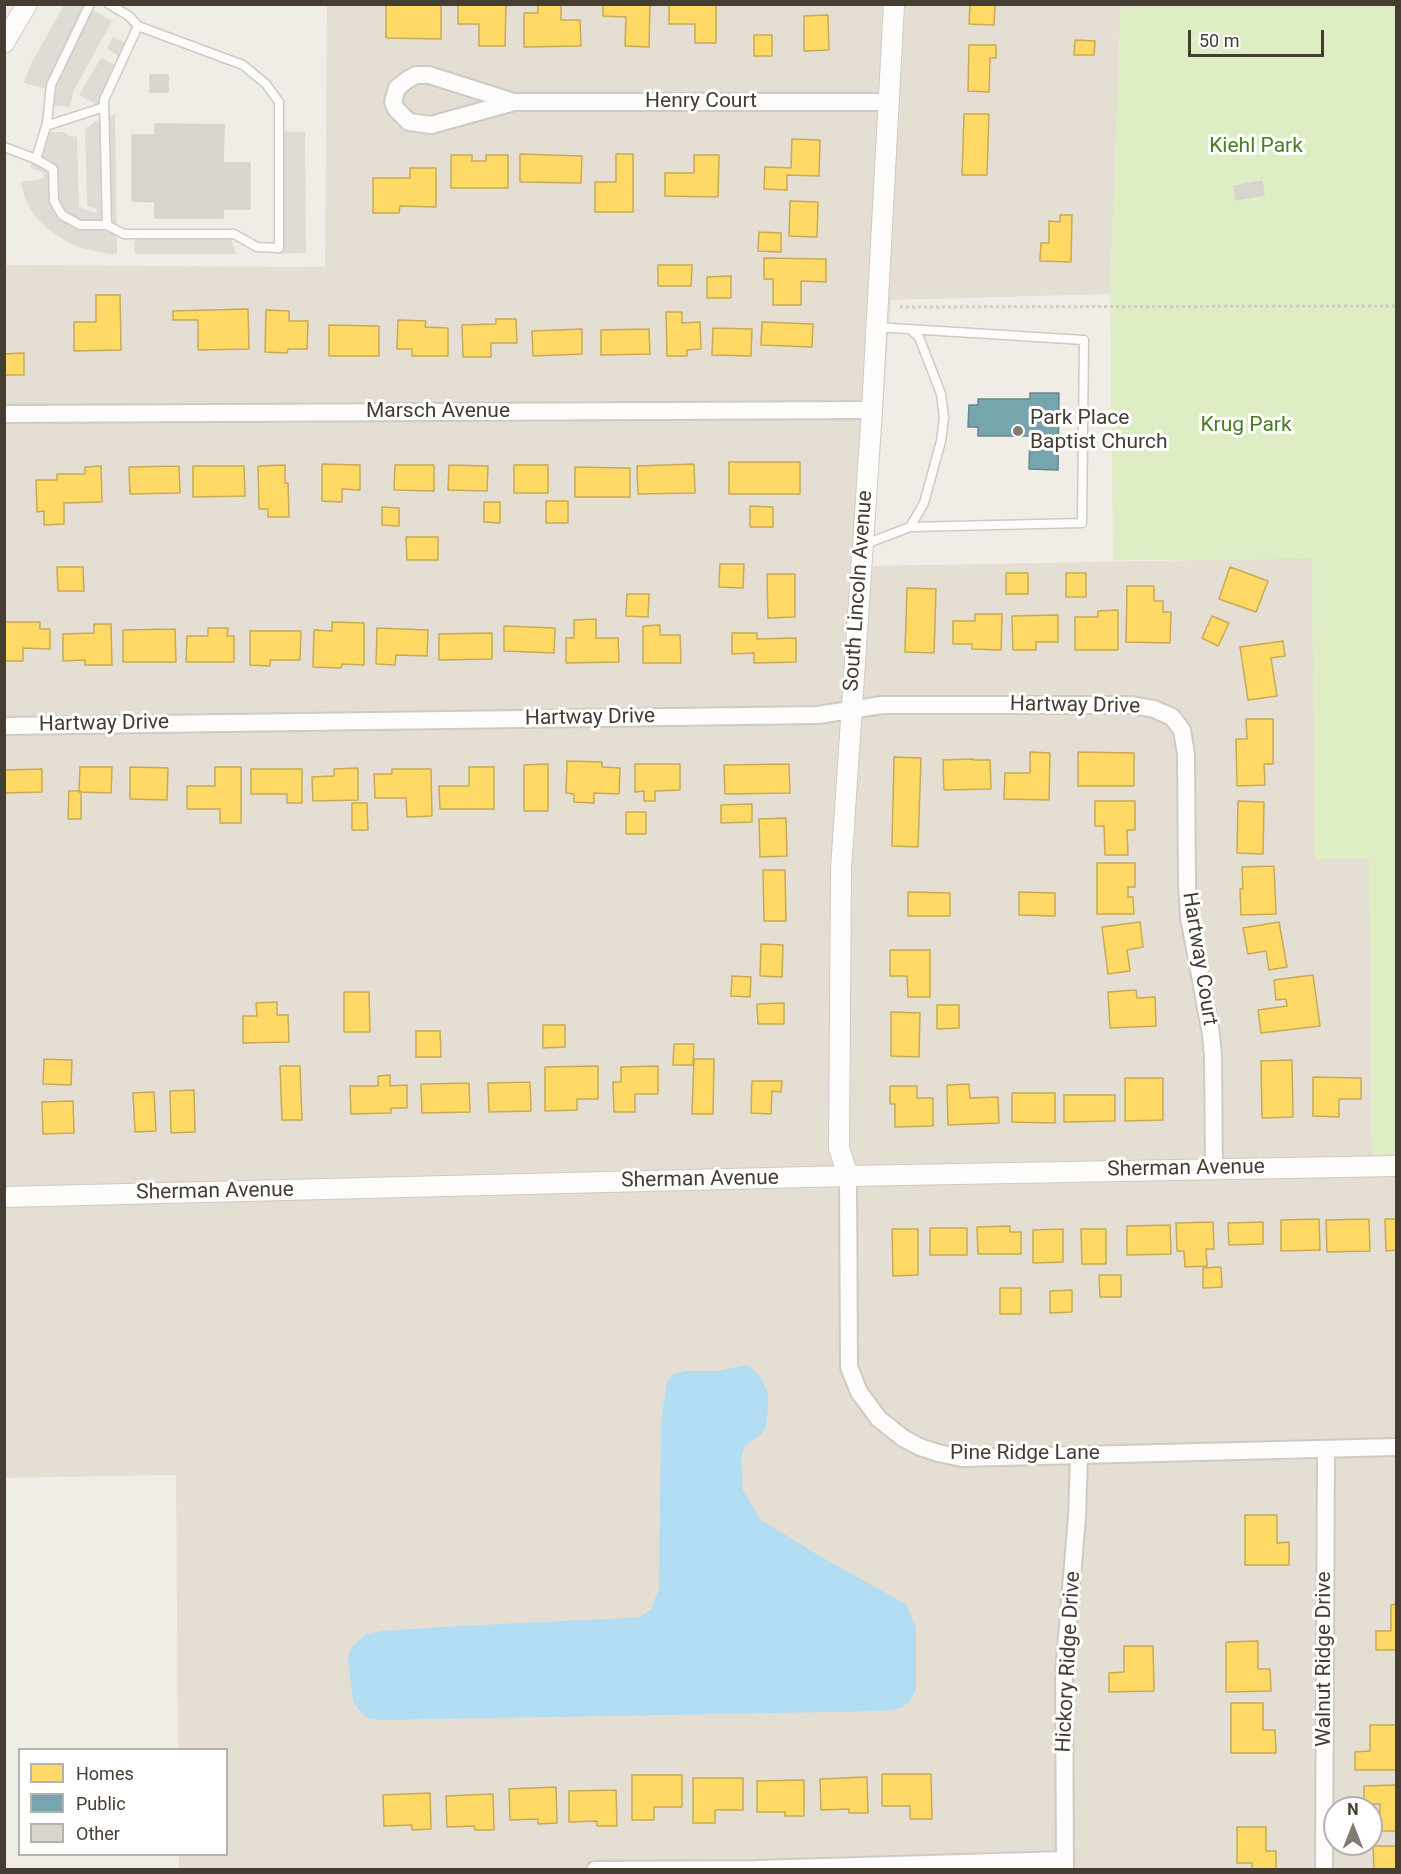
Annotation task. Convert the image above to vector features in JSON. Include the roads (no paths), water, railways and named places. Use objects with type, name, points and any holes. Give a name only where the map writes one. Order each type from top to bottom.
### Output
[{"type":"street","points":[[4,43],[27,4]]},
{"type":"street","name":"South Lincoln Avenue","points":[[848,1176],[839,1148],[840,881],[872,410],[894,4]]},
{"type":"street","name":"Henry Court","points":[[514,102],[429,75],[416,75],[406,80],[397,88],[393,102],[396,109],[409,122],[431,125],[514,102],[888,102]]},
{"type":"street","name":"Marsch Avenue","points":[[4,414],[872,410]]},
{"type":"street","name":"Hartway Drive","points":[[4,726],[818,715],[882,705],[1132,705],[1155,709],[1172,717]]},
{"type":"street","name":"Hartway Court","points":[[1172,717],[1182,730],[1186,754],[1189,917],[1211,1034],[1214,1169]]},
{"type":"street","name":"Sherman Avenue","points":[[4,1197],[848,1176],[1396,1166]]},
{"type":"street","name":"Pine Ridge Lane","points":[[848,1176],[849,1367],[859,1392],[879,1419],[903,1438],[920,1447],[962,1458],[1396,1447]]},
{"type":"street","name":"Walnut Ridge Drive","points":[[1324,1869],[1326,1449]]},
{"type":"street","name":"Hickory Ridge Drive","points":[[1065,1865],[1064,1672],[1077,1517],[1079,1455]]},
{"type":"street","points":[[595,1869],[1065,1865]]},
{"type":"lane","points":[[36,159],[46,126],[51,85],[90,4]]},
{"type":"lane","points":[[4,147],[36,159],[53,169],[54,201],[62,215],[80,225],[107,225],[124,234],[234,234],[257,247],[279,248],[279,102],[266,84],[243,65],[138,26],[129,16],[109,4]]},
{"type":"lane","points":[[107,225],[104,100],[138,26]]},
{"type":"lane","points":[[46,126],[104,107]]},
{"type":"lane","points":[[862,546],[910,526],[1082,523],[1084,340],[876,327]]},
{"type":"lane","points":[[910,526],[924,503],[944,418],[941,394],[919,337],[912,331]]},
{"type":"water","points":[[746,1365],[762,1379],[768,1394],[768,1409],[766,1427],[761,1434],[745,1446],[741,1458],[743,1490],[761,1520],[907,1605],[916,1628],[916,1688],[910,1701],[901,1708],[887,1711],[382,1720],[370,1719],[362,1714],[353,1702],[348,1658],[351,1648],[366,1634],[459,1626],[639,1617],[651,1610],[659,1588],[661,1420],[667,1382],[673,1374],[686,1371],[718,1371]]},
{"type":"place","name":"Park Place Baptist Church","points":[[1018,431]]},
{"type":"park label","name":"Kiehl Park","points":[[1256,147]]},
{"type":"park label","name":"Krug Park","points":[[1246,426]]}]
